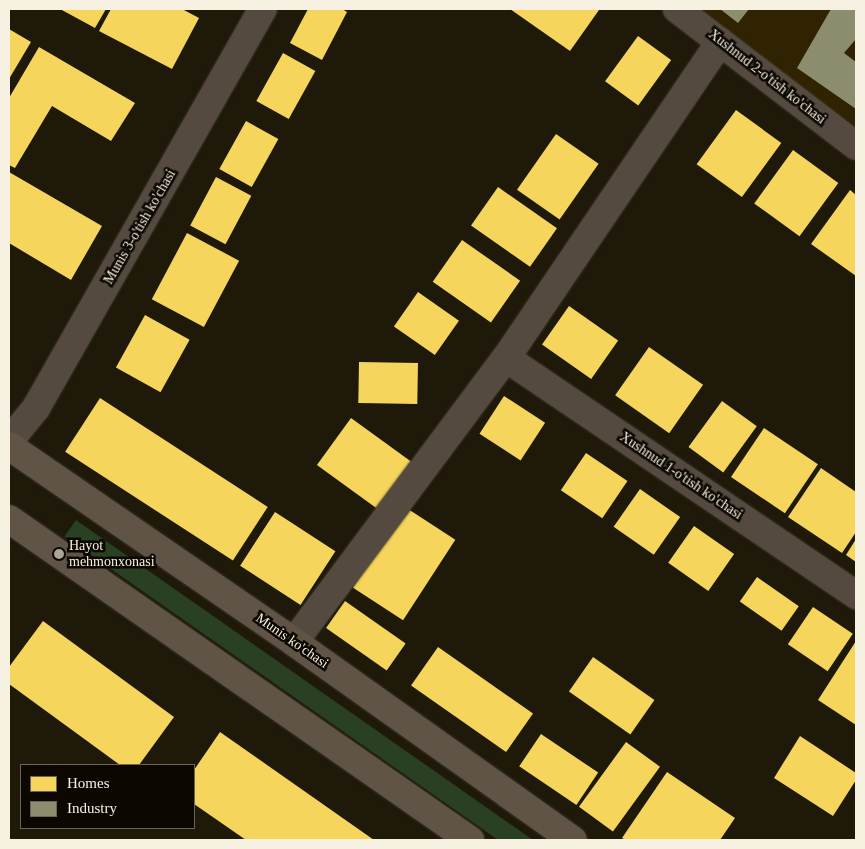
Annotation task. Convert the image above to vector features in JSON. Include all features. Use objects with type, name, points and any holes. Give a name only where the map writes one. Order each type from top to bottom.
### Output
[{"type":"street","name":"Munis 3-o'tish ko'chasi","points":[[9,441],[36,408],[263,9]]},
{"type":"street","name":"Xushnud 2-o'tish ko'chasi","points":[[677,9],[856,146]]},
{"type":"street","points":[[294,642],[506,358],[720,42]]},
{"type":"street","name":"Xushnud 1-o'tish ko'chasi","points":[[506,358],[856,595]]},
{"type":"street","name":"Munis ko'chasi","points":[[9,446],[294,642],[573,840]]},
{"type":"street","points":[[9,519],[470,840]]},
{"type":"shaded area","points":[[699,9],[856,9],[856,126],[804,90]]},
{"type":"green space","points":[[76,520],[533,840],[498,840],[65,536]]},
{"type":"building: Homes","points":[[60,9],[106,9],[95,28]]},
{"type":"building: Homes","points":[[111,9],[182,9],[199,18],[172,69],[99,31]]},
{"type":"building: Homes","points":[[308,9],[342,9],[347,12],[322,60],[290,43]]},
{"type":"building: Homes","points":[[510,9],[596,9],[599,10],[570,51]]},
{"type":"building: Homes","points":[[9,29],[31,42],[9,79]]},
{"type":"building: Homes","points":[[638,36],[671,60],[638,105],[605,81]]},
{"type":"building: Homes","points":[[39,47],[135,103],[111,141],[52,106],[15,168],[9,165],[9,98]]},
{"type":"building: Homes","points":[[283,53],[315,71],[289,119],[256,101]]},
{"type":"building: Homes","points":[[736,110],[781,143],[742,197],[697,164]]},
{"type":"building: Homes","points":[[246,121],[278,139],[252,187],[219,169]]},
{"type":"building: Homes","points":[[556,134],[599,164],[560,220],[517,190]]},
{"type":"building: Homes","points":[[793,150],[838,183],[800,236],[754,203]]},
{"type":"building: Homes","points":[[9,172],[102,226],[71,280],[9,243]]},
{"type":"building: Homes","points":[[216,177],[251,196],[225,244],[190,226]]},
{"type":"building: Homes","points":[[498,187],[557,228],[530,267],[471,226]]},
{"type":"building: Homes","points":[[850,190],[856,195],[856,276],[811,244]]},
{"type":"building: Homes","points":[[187,233],[239,261],[204,327],[152,299]]},
{"type":"building: Homes","points":[[462,240],[520,281],[491,323],[433,282]]},
{"type":"building: Homes","points":[[418,292],[459,321],[435,355],[394,326]]},
{"type":"building: Homes","points":[[569,306],[618,340],[591,379],[542,345]]},
{"type":"building: Homes","points":[[145,315],[190,340],[161,392],[116,367]]},
{"type":"building: Homes","points":[[649,347],[703,385],[669,433],[615,395]]},
{"type":"building: Homes","points":[[359,362],[418,363],[417,404],[358,403]]},
{"type":"building: Homes","points":[[504,396],[545,423],[521,460],[479,434]]},
{"type":"building: Homes","points":[[100,398],[268,507],[233,561],[65,452]]},
{"type":"building: Homes","points":[[722,401],[757,426],[723,472],[688,447]]},
{"type":"building: Homes","points":[[351,418],[412,462],[378,509],[317,465]]},
{"type":"building: Homes","points":[[764,428],[818,464],[785,513],[731,477]]},
{"type":"building: Homes","points":[[586,453],[627,481],[602,518],[561,490]]},
{"type":"building: Homes","points":[[821,468],[856,492],[856,532],[842,553],[788,517]]},
{"type":"building: Homes","points":[[640,489],[680,517],[654,555],[614,527]]},
{"type":"building: Homes","points":[[405,507],[455,540],[403,620],[353,588]]},
{"type":"building: Homes","points":[[275,512],[335,551],[301,605],[240,566]]},
{"type":"building: Homes","points":[[694,526],[734,554],[708,591],[668,563]]},
{"type":"building: Homes","points":[[856,539],[856,562],[846,555]]},
{"type":"building: Homes","points":[[757,577],[799,606],[782,631],[740,602]]},
{"type":"building: Homes","points":[[345,601],[406,643],[387,670],[326,628]]},
{"type":"building: Homes","points":[[813,607],[853,634],[828,671],[788,644]]},
{"type":"building: Homes","points":[[43,621],[174,717],[140,764],[119,764],[9,684],[9,667]]},
{"type":"building: Homes","points":[[856,641],[856,725],[818,700]]},
{"type":"building: Homes","points":[[438,647],[533,714],[506,752],[411,686]]},
{"type":"building: Homes","points":[[593,657],[654,700],[630,734],[569,691]]},
{"type":"building: Homes","points":[[220,732],[374,840],[246,840],[195,805],[195,769]]},
{"type":"building: Homes","points":[[541,734],[598,773],[576,805],[519,766]]},
{"type":"building: Homes","points":[[800,736],[856,773],[856,780],[833,816],[774,778]]},
{"type":"building: Homes","points":[[626,742],[660,767],[613,831],[579,807]]},
{"type":"building: Homes","points":[[667,772],[735,818],[720,840],[626,840],[622,838]]},
{"type":"building: Industry","points":[[720,9],[749,9],[738,23]]},
{"type":"building: Industry","points":[[831,9],[856,9],[856,39],[844,53],[856,62],[856,109],[797,68]]},
{"type":"place","name":"Hayot mehmonxonasi","points":[[59,554]]}]
